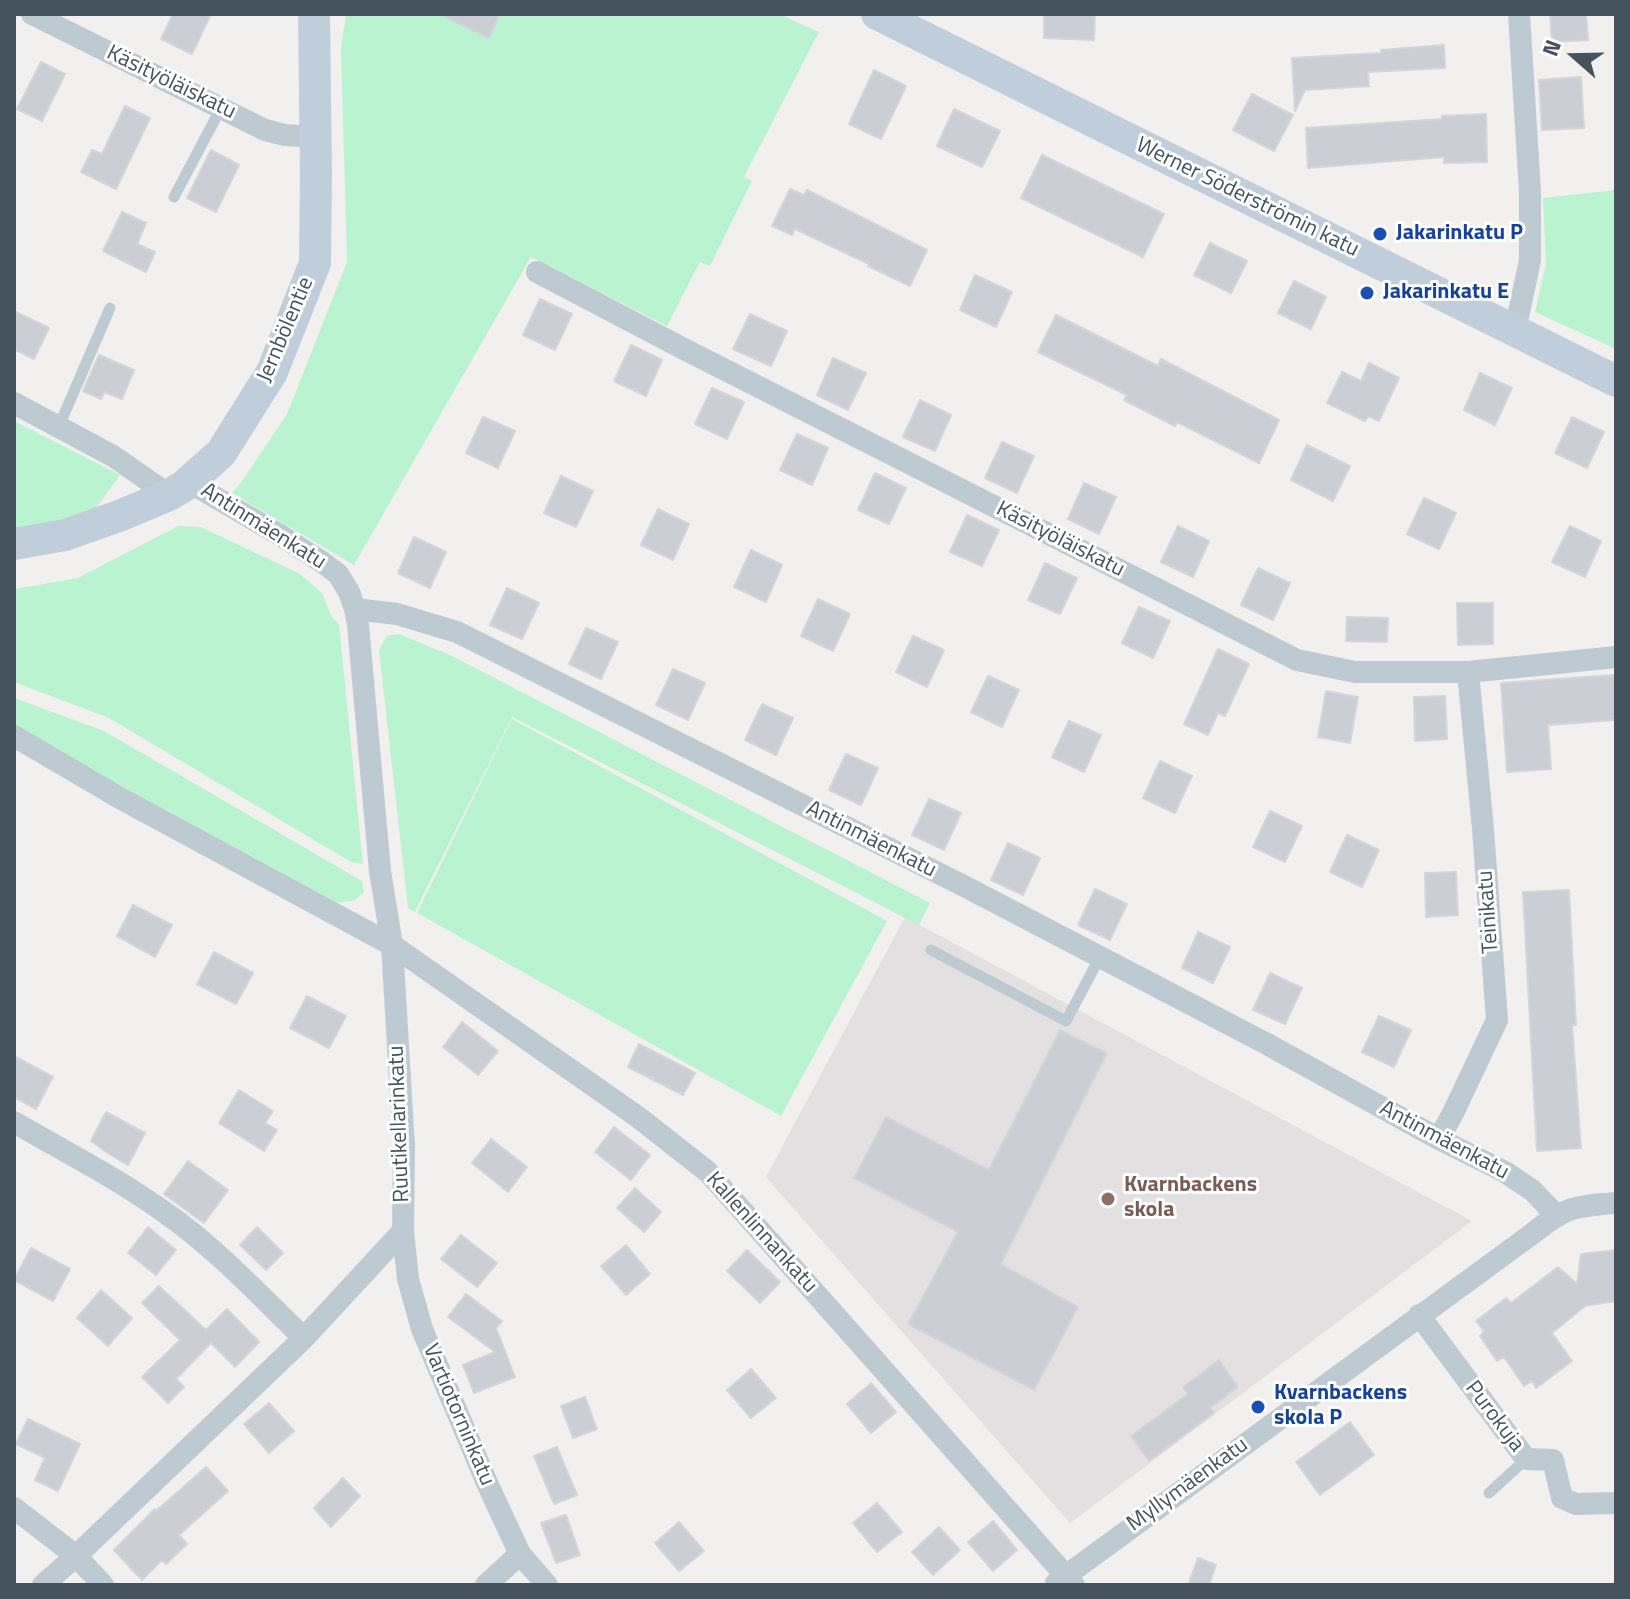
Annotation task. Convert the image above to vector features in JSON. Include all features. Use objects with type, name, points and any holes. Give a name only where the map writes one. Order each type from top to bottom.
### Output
[{"type":"street","name":"Käsityöläiskatu","points":[[32,14],[265,130],[316,137]]},
{"type":"street","name":"Jernbölentie","points":[[14,544],[65,535],[119,516],[179,488],[221,453],[272,372],[315,263],[314,14]]},
{"type":"street","name":"Werner Söderströmin katu","points":[[877,14],[1616,381]]},
{"type":"street","points":[[1515,331],[1530,260],[1530,192],[1519,14]]},
{"type":"street","name":"Käsityöläiskatu","points":[[537,272],[1297,660],[1355,672],[1468,672],[1616,657]]},
{"type":"street","name":"Antinmäenkatu","points":[[14,403],[113,456],[280,535],[338,574],[355,609],[397,614],[457,632],[964,886],[1505,1172],[1532,1190],[1556,1215]]},
{"type":"street","name":"Ruutikellarinkatu","points":[[43,1585],[304,1338],[403,1231],[404,1147],[392,945],[380,871],[355,609]]},
{"type":"street","name":"Teinikatu","points":[[1439,1139],[1497,1020],[1468,672]]},
{"type":"street","name":"Kallenlinnankatu","points":[[14,736],[131,804],[392,945],[638,1117],[708,1172],[1064,1582]]},
{"type":"street","points":[[14,1122],[167,1214],[204,1243],[304,1338]]},
{"type":"street","points":[[1556,1215],[1572,1208],[1616,1203]]},
{"type":"street","name":"Myllymäenkatu","points":[[1064,1582],[1556,1215]]},
{"type":"street","name":"Vartiotorninkatu","points":[[403,1231],[408,1279],[422,1329],[520,1554],[547,1585]]},
{"type":"street","name":"Purokuja","points":[[1419,1315],[1526,1459],[1553,1460],[1562,1498],[1576,1504],[1616,1503]]},
{"type":"street","points":[[14,1508],[76,1556],[103,1585]]},
{"type":"street","points":[[486,1585],[520,1554]]},
{"type":"lane","points":[[174,197],[221,108]]},
{"type":"lane","points":[[59,426],[110,308]]},
{"type":"lane","points":[[931,950],[1066,1021],[1100,957]]},
{"type":"lane","points":[[1489,1493],[1526,1459]]},
{"type":"shaded area","name":"Kvarnbackens skola","points":[[905,917],[1472,1221],[1070,1523],[766,1177]]},
{"type":"green space","points":[[346,14],[779,14],[819,32],[744,177],[752,181],[710,266],[700,262],[667,326],[531,257],[354,565],[232,493],[287,414],[347,262],[341,49]]},
{"type":"green space","points":[[1616,190],[1616,349],[1535,312],[1546,264],[1543,198]]},
{"type":"green space","points":[[14,421],[120,475],[95,509],[52,527],[14,534]]},
{"type":"green space","points":[[178,526],[201,527],[300,574],[322,593],[332,617],[339,624],[363,864],[351,862],[109,718],[14,682],[14,589],[78,578]]},
{"type":"green space","points":[[399,634],[450,655],[930,903],[919,925],[512,717],[415,912],[408,908],[379,650],[387,636]]},
{"type":"green space","points":[[14,698],[104,731],[362,881],[364,892],[355,900],[338,903],[146,800],[14,726]]},
{"type":"green space","points":[[512,719],[887,921],[781,1116],[417,913]]},
{"type":"building","points":[[173,14],[211,14],[192,54],[161,39]]},
{"type":"building","points":[[439,14],[500,14],[489,38]]},
{"type":"building","points":[[1044,14],[1095,14],[1094,40],[1044,38]]},
{"type":"building","points":[[1550,14],[1586,14],[1588,40],[1552,42]]},
{"type":"building","points":[[1444,45],[1445,68],[1368,72],[1369,86],[1305,90],[1295,111],[1292,58],[1381,53],[1381,50]]},
{"type":"building","points":[[41,62],[65,74],[42,121],[17,109]]},
{"type":"building","points":[[874,70],[906,86],[881,139],[849,124]]},
{"type":"building","points":[[1581,77],[1584,128],[1542,130],[1539,80]]},
{"type":"building","points":[[1252,94],[1293,115],[1274,151],[1233,130]]},
{"type":"building","points":[[125,106],[150,118],[116,189],[81,172],[92,150],[102,154]]},
{"type":"building","points":[[954,109],[1000,131],[982,167],[937,146]]},
{"type":"building","points":[[1486,114],[1487,162],[1444,163],[1444,157],[1308,168],[1306,128]]},
{"type":"building","points":[[211,150],[239,165],[216,212],[187,198]]},
{"type":"building","points":[[1042,155],[1164,214],[1143,257],[1021,198]]},
{"type":"building","points":[[790,189],[804,195],[807,190],[927,250],[910,286],[795,229],[792,235],[772,226]]},
{"type":"building","points":[[122,212],[146,223],[137,244],[155,252],[146,272],[103,251]]},
{"type":"building","points":[[1210,243],[1247,261],[1231,293],[1194,275]]},
{"type":"building","points":[[975,275],[1012,292],[996,327],[960,310]]},
{"type":"building","points":[[1294,281],[1326,297],[1311,329],[1278,313]]},
{"type":"building","points":[[540,299],[572,314],[555,350],[523,335]]},
{"type":"building","points":[[14,311],[49,328],[34,359],[14,349]]},
{"type":"building","points":[[750,314],[787,331],[771,366],[733,349]]},
{"type":"building","points":[[1056,315],[1158,366],[1161,359],[1279,420],[1259,463],[1177,422],[1175,426],[1124,400],[1127,395],[1038,352]]},
{"type":"building","points":[[631,345],[662,360],[646,396],[614,381]]},
{"type":"building","points":[[99,355],[134,370],[122,399],[104,392],[101,399],[83,391]]},
{"type":"building","points":[[833,358],[866,373],[848,410],[817,395]]},
{"type":"building","points":[[1369,363],[1399,378],[1379,421],[1368,416],[1365,421],[1327,403],[1342,372],[1361,381]]},
{"type":"building","points":[[1480,373],[1512,388],[1495,425],[1464,410]]},
{"type":"building","points":[[712,388],[744,402],[727,439],[695,424]]},
{"type":"building","points":[[920,400],[951,415],[935,451],[903,437]]},
{"type":"building","points":[[483,417],[515,431],[498,468],[466,453]]},
{"type":"building","points":[[1572,417],[1604,432],[1587,468],[1555,453]]},
{"type":"building","points":[[797,434],[828,448],[812,485],[780,470]]},
{"type":"building","points":[[1002,442],[1034,456],[1017,493],[985,478]]},
{"type":"building","points":[[1307,445],[1350,466],[1333,501],[1291,480]]},
{"type":"building","points":[[875,473],[906,488],[889,524],[858,510]]},
{"type":"building","points":[[561,476],[593,491],[576,527],[544,513]]},
{"type":"building","points":[[1084,483],[1116,497],[1099,534],[1068,519]]},
{"type":"building","points":[[1424,498],[1456,513],[1439,549],[1407,534]]},
{"type":"building","points":[[658,509],[689,524],[673,560],[641,545]]},
{"type":"building","points":[[967,515],[999,530],[982,566],[950,552]]},
{"type":"building","points":[[1178,526],[1209,541],[1193,577],[1161,562]]},
{"type":"building","points":[[1570,526],[1601,541],[1585,577],[1552,562]]},
{"type":"building","points":[[414,537],[446,552],[430,588],[398,573]]},
{"type":"building","points":[[751,550],[782,565],[766,602],[734,587]]},
{"type":"building","points":[[1045,563],[1077,578],[1060,614],[1028,600]]},
{"type":"building","points":[[1258,568],[1290,583],[1273,620],[1241,605]]},
{"type":"building","points":[[507,588],[539,603],[522,639],[490,625]]},
{"type":"building","points":[[818,599],[850,614],[833,651],[801,636]]},
{"type":"building","points":[[1457,603],[1493,603],[1493,644],[1458,645]]},
{"type":"building","points":[[1139,607],[1170,621],[1153,658],[1122,643]]},
{"type":"building","points":[[1347,617],[1388,618],[1387,642],[1346,641]]},
{"type":"building","points":[[586,628],[618,642],[601,679],[569,664]]},
{"type":"building","points":[[913,636],[944,650],[927,687],[896,672]]},
{"type":"building","points":[[1218,649],[1249,664],[1225,716],[1218,713],[1208,735],[1184,724]]},
{"type":"building","points":[[673,669],[705,683],[688,720],[656,705]]},
{"type":"building","points":[[1615,675],[1616,720],[1548,725],[1551,769],[1507,772],[1501,683]]},
{"type":"building","points":[[988,676],[1019,690],[1002,727],[971,712]]},
{"type":"building","points":[[1326,691],[1358,697],[1350,743],[1318,737]]},
{"type":"building","points":[[1445,696],[1447,739],[1415,741],[1414,697]]},
{"type":"building","points":[[762,704],[793,718],[776,755],[745,740]]},
{"type":"building","points":[[1069,721],[1101,735],[1084,772],[1052,757]]},
{"type":"building","points":[[846,754],[878,768],[861,805],[829,790]]},
{"type":"building","points":[[1160,761],[1192,776],[1175,813],[1143,798]]},
{"type":"building","points":[[929,799],[961,813],[944,850],[912,835]]},
{"type":"building","points":[[1270,811],[1302,826],[1285,862],[1253,847]]},
{"type":"building","points":[[1347,835],[1379,850],[1362,887],[1330,872]]},
{"type":"building","points":[[1008,843],[1040,858],[1023,895],[991,880]]},
{"type":"building","points":[[1456,872],[1458,915],[1426,917],[1425,873]]},
{"type":"building","points":[[1095,889],[1127,904],[1110,940],[1078,925]]},
{"type":"building","points":[[1569,890],[1576,1025],[1572,1025],[1581,1148],[1537,1151],[1523,892]]},
{"type":"building","points":[[133,905],[172,925],[155,957],[117,936]]},
{"type":"building","points":[[1198,932],[1230,947],[1213,983],[1182,968]]},
{"type":"building","points":[[214,952],[253,973],[236,1004],[197,984]]},
{"type":"building","points":[[1270,973],[1302,988],[1285,1024],[1253,1010]]},
{"type":"building","points":[[307,996],[346,1016],[329,1048],[290,1028]]},
{"type":"building","points":[[1379,1016],[1411,1030],[1394,1067],[1362,1052]]},
{"type":"building","points":[[462,1022],[498,1051],[478,1075],[443,1047]]},
{"type":"building","points":[[1060,1030],[1107,1053],[1001,1264],[1078,1307],[1034,1390],[908,1324],[958,1232],[854,1178],[886,1117],[989,1170]]},
{"type":"building","points":[[639,1044],[695,1073],[683,1095],[628,1067]]},
{"type":"building","points":[[14,1056],[53,1077],[36,1109],[14,1097]]},
{"type":"building","points":[[239,1090],[273,1111],[265,1123],[277,1130],[264,1151],[219,1123]]},
{"type":"building","points":[[106,1112],[145,1133],[128,1165],[91,1141]]},
{"type":"building","points":[[614,1127],[650,1155],[631,1180],[595,1152]]},
{"type":"building","points":[[491,1139],[527,1167],[508,1192],[472,1163]]},
{"type":"building","points":[[188,1161],[228,1190],[204,1223],[164,1194]]},
{"type":"building","points":[[635,1188],[661,1212],[644,1232],[617,1208]]},
{"type":"building","points":[[148,1227],[176,1250],[156,1275],[128,1253]]},
{"type":"building","points":[[257,1227],[283,1253],[266,1270],[240,1245]]},
{"type":"building","points":[[461,1235],[497,1263],[477,1287],[441,1259]]},
{"type":"building","points":[[626,1245],[650,1274],[626,1295],[601,1266]]},
{"type":"building","points":[[31,1248],[70,1269],[53,1301],[14,1280]]},
{"type":"building","points":[[747,1250],[780,1282],[760,1303],[727,1271]]},
{"type":"building","points":[[1616,1250],[1616,1301],[1585,1306],[1552,1333],[1572,1361],[1536,1388],[1532,1381],[1524,1386],[1504,1357],[1497,1361],[1480,1336],[1484,1331],[1476,1321],[1506,1298],[1511,1303],[1558,1267],[1577,1284],[1581,1254]]},
{"type":"building","points":[[159,1286],[206,1330],[227,1309],[259,1342],[235,1367],[211,1343],[176,1379],[184,1387],[168,1403],[142,1377],[180,1340],[142,1303]]},
{"type":"building","points":[[101,1290],[132,1318],[108,1346],[77,1318]]},
{"type":"building","points":[[466,1294],[502,1321],[496,1328],[515,1377],[474,1393],[463,1365],[495,1352],[448,1317]]},
{"type":"building","points":[[1219,1360],[1238,1387],[1210,1408],[1214,1413],[1149,1461],[1131,1436],[1188,1394],[1183,1387]]},
{"type":"building","points":[[751,1369],[776,1398],[751,1418],[727,1390]]},
{"type":"building","points":[[871,1383],[896,1412],[871,1433],[847,1404]]},
{"type":"building","points":[[585,1397],[597,1429],[573,1438],[561,1406]]},
{"type":"building","points":[[269,1403],[294,1431],[269,1453],[244,1424]]},
{"type":"building","points":[[28,1419],[80,1444],[58,1491],[35,1480],[45,1458],[16,1444]]},
{"type":"building","points":[[1350,1422],[1374,1455],[1320,1495],[1296,1462]]},
{"type":"building","points":[[557,1447],[577,1495],[554,1504],[534,1456]]},
{"type":"building","points":[[206,1467],[228,1491],[179,1535],[187,1544],[166,1564],[162,1560],[142,1580],[114,1550],[155,1509]]},
{"type":"building","points":[[343,1478],[360,1496],[331,1527],[314,1508]]},
{"type":"building","points":[[877,1503],[902,1532],[877,1552],[853,1523]]},
{"type":"building","points":[[566,1515],[580,1555],[556,1563],[541,1523]]},
{"type":"building","points":[[993,1521],[1017,1550],[993,1571],[968,1542]]},
{"type":"building","points":[[679,1522],[704,1551],[679,1571],[655,1543]]},
{"type":"building","points":[[939,1527],[960,1550],[933,1575],[912,1552]]},
{"type":"building","points":[[1198,1558],[1216,1565],[1209,1585],[1188,1585]]},
{"type":"place","name":"Jakarinkatu P","points":[[1380,234]]},
{"type":"place","name":"Jakarinkatu E","points":[[1367,293]]},
{"type":"place","name":"Kvarnbackens skola","points":[[1108,1199]]},
{"type":"place","name":"Kvarnbackens skola P","points":[[1258,1407]]}]
